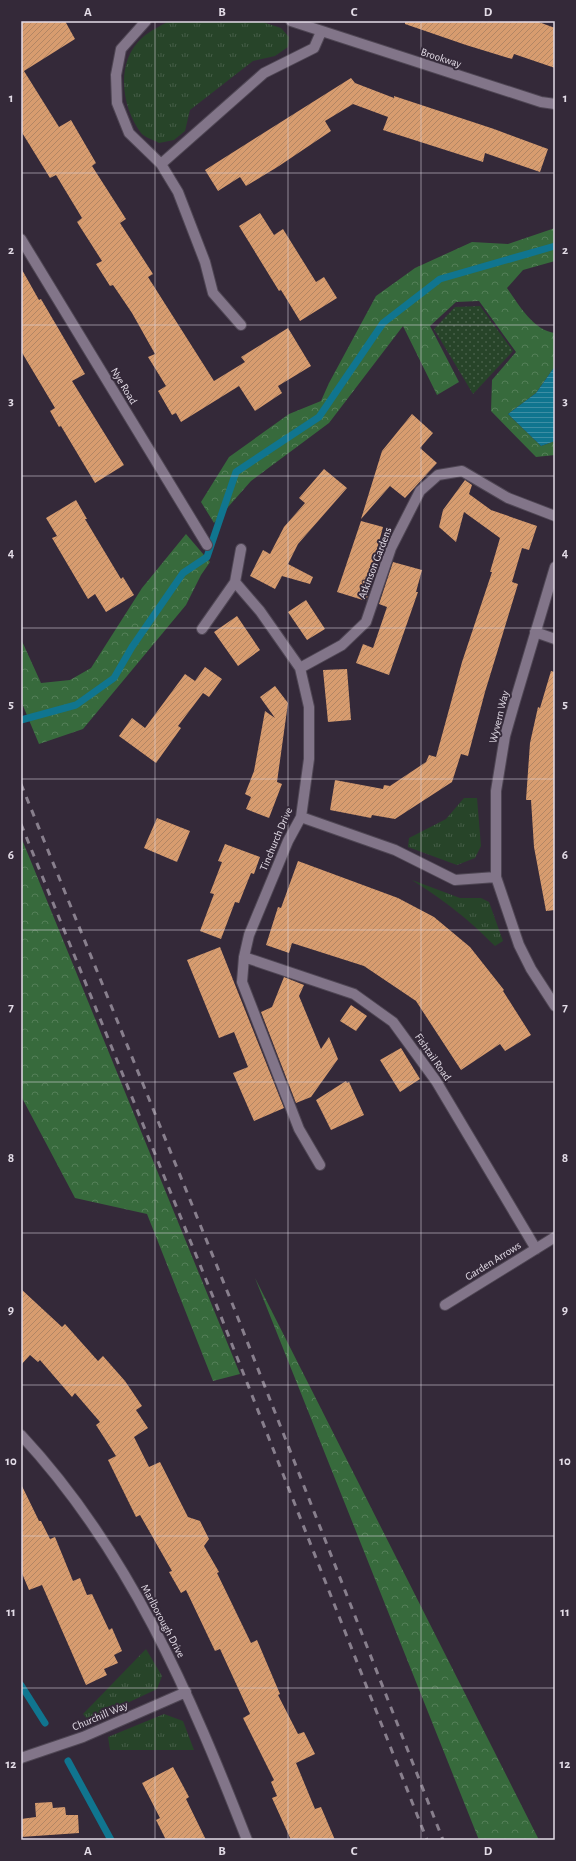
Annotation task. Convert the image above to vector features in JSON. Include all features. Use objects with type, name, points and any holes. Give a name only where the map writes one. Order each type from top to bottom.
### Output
[{"type":"street","points":[[146,21],[121,49],[116,75],[117,103],[129,133],[161,164],[178,192],[205,262],[213,293],[241,325]]},
{"type":"street","name":"Brookway","points":[[291,21],[321,32],[541,102],[555,104]]},
{"type":"street","points":[[161,164],[264,73],[314,48],[321,32]]},
{"type":"street","name":"Nye Road","points":[[21,239],[207,546]]},
{"type":"street","name":"Atkinson Gardens","points":[[300,668],[342,645],[366,622],[391,548],[420,491],[438,475],[462,470],[508,498],[555,516]]},
{"type":"street","points":[[202,629],[235,582],[241,549]]},
{"type":"street","name":"Wyvern Way","points":[[555,567],[506,736],[496,791],[496,877],[519,945],[531,969],[555,1006]]},
{"type":"street","name":"Tinchurch Drive","points":[[235,582],[260,611],[300,668],[309,707],[309,759],[301,817],[288,841],[249,935],[244,957],[242,982],[299,1129],[320,1165]]},
{"type":"street","points":[[535,632],[555,639]]},
{"type":"street","points":[[301,817],[395,850],[455,880],[496,877]]},
{"type":"street","name":"Fishtail Road","points":[[244,957],[354,994],[393,1022],[436,1081],[536,1249]]},
{"type":"street","name":"Garden Arrows","points":[[445,1305],[555,1237]]},
{"type":"street","name":"Marlborough Drive","points":[[21,1435],[49,1466],[108,1546],[159,1635],[211,1747],[247,1840]]},
{"type":"street","name":"Churchill Way","points":[[21,1758],[83,1737],[186,1692]]},
{"type":"green space","points":[[169,21],[260,21],[281,28],[289,37],[288,47],[275,56],[253,61],[190,110],[185,131],[174,140],[159,143],[142,134],[134,122],[125,97],[125,71],[128,58],[134,47],[143,37]]},
{"type":"green space","points":[[555,228],[555,261],[523,270],[507,288],[533,322],[547,331],[555,333],[555,366],[536,393],[508,414],[541,446],[555,441],[555,455],[536,457],[491,411],[492,380],[516,352],[479,301],[456,302],[430,326],[459,382],[437,395],[403,326],[329,423],[251,481],[214,523],[201,502],[229,457],[289,414],[321,401],[329,383],[376,296],[415,268],[472,242],[508,244]]},
{"type":"green space","points":[[480,306],[513,351],[473,394],[434,329],[455,307]]},
{"type":"green space","points":[[186,534],[210,562],[201,575],[186,605],[83,729],[39,744],[21,701],[21,639],[41,683],[70,680],[91,668],[142,588]]},
{"type":"green space","points":[[464,798],[477,798],[481,846],[475,858],[457,865],[408,847],[409,838],[446,819]]},
{"type":"green space","points":[[21,837],[240,1374],[213,1381],[147,1214],[75,1198],[21,1096]]},
{"type":"green space","points":[[412,880],[460,898],[481,898],[489,902],[503,941],[495,946],[455,910]]},
{"type":"green space","points":[[255,1278],[539,1840],[479,1840]]},
{"type":"green space","points":[[146,1649],[162,1676],[157,1689],[89,1721],[83,1714]]},
{"type":"green space","points":[[164,1714],[183,1721],[194,1750],[110,1750],[108,1737]]},
{"type":"water","points":[[555,366],[555,441],[541,446],[508,414],[536,393]]},
{"type":"building","points":[[21,21],[65,21],[75,39],[24,71],[59,127],[71,120],[96,163],[92,166],[126,219],[120,223],[153,274],[148,277],[214,381],[245,362],[241,357],[288,328],[311,366],[278,386],[282,393],[255,411],[239,386],[181,422],[176,413],[172,415],[158,391],[166,386],[148,357],[155,354],[132,313],[113,285],[110,286],[96,264],[102,261],[77,222],[82,218],[56,175],[50,178],[21,131]]},
{"type":"building","points":[[405,21],[536,21],[555,28],[555,68],[514,54],[512,59],[466,45],[405,24]]},
{"type":"building","points":[[351,78],[355,83],[394,98],[394,96],[494,129],[548,149],[540,172],[485,153],[483,162],[383,130],[388,117],[353,104],[325,121],[331,131],[279,166],[246,186],[240,177],[218,191],[205,170]]},
{"type":"building","points":[[260,213],[274,235],[283,229],[316,282],[324,277],[337,298],[300,321],[281,290],[279,291],[239,226]]},
{"type":"building","points":[[21,268],[85,374],[72,381],[124,465],[95,483],[61,426],[59,427],[50,411],[55,408],[21,351]]},
{"type":"building","points":[[412,414],[433,433],[420,448],[437,463],[405,498],[390,486],[361,519],[382,451]]},
{"type":"building","points":[[324,469],[347,488],[298,544],[288,564],[313,577],[310,584],[282,576],[275,589],[250,576],[263,550],[270,554],[284,527],[305,503],[299,498]]},
{"type":"building","points":[[465,480],[472,485],[469,494],[491,510],[537,526],[529,550],[522,548],[512,582],[518,584],[485,692],[468,756],[461,754],[452,782],[395,819],[372,815],[371,818],[330,810],[335,780],[383,789],[384,785],[390,786],[426,762],[429,755],[436,757],[462,662],[492,572],[490,572],[500,538],[464,512],[456,542],[439,527],[443,510]]},
{"type":"building","points":[[76,500],[87,519],[85,519],[121,579],[123,577],[134,595],[106,612],[95,594],[88,599],[52,538],[57,536],[46,518]]},
{"type":"building","points":[[361,521],[383,527],[375,557],[381,558],[366,601],[337,592]]},
{"type":"building","points":[[393,562],[422,570],[416,592],[418,592],[389,675],[356,663],[363,644],[373,648],[387,607],[379,604]]},
{"type":"building","points":[[306,600],[325,629],[307,640],[288,612]]},
{"type":"building","points":[[237,616],[260,650],[238,666],[214,632]]},
{"type":"building","points":[[205,667],[222,679],[209,697],[203,693],[178,726],[181,728],[156,763],[119,736],[132,718],[145,728],[185,674],[195,681]]},
{"type":"building","points":[[347,669],[351,720],[328,722],[323,670]]},
{"type":"building","points":[[551,671],[555,672],[555,910],[546,911],[534,847],[531,800],[526,800],[530,743],[538,707],[540,708]]},
{"type":"building","points":[[275,686],[288,703],[277,782],[282,784],[269,818],[246,809],[251,797],[245,794],[254,771],[265,711],[275,718],[260,697]]},
{"type":"building","points":[[157,818],[190,831],[177,862],[144,848]]},
{"type":"building","points":[[225,844],[260,857],[254,874],[251,873],[239,903],[235,902],[221,939],[200,931],[214,894],[210,893],[222,862],[218,861]]},
{"type":"building","points":[[298,861],[398,898],[434,917],[470,947],[504,990],[503,991],[531,1035],[505,1051],[500,1044],[461,1070],[416,1001],[364,966],[292,943],[289,953],[266,945],[278,907],[281,908]]},
{"type":"building","points":[[220,947],[284,1108],[254,1121],[233,1073],[248,1067],[234,1032],[219,1038],[187,960]]},
{"type":"building","points":[[284,977],[304,985],[299,996],[321,1049],[329,1037],[338,1059],[311,1097],[296,1103],[261,1012],[272,1007]]},
{"type":"building","points":[[351,1005],[367,1016],[356,1031],[340,1021]]},
{"type":"building","points":[[401,1048],[420,1079],[400,1092],[380,1060]]},
{"type":"building","points":[[346,1081],[347,1083],[349,1082],[364,1115],[331,1130],[316,1100]]},
{"type":"building","points":[[21,1289],[62,1327],[65,1324],[98,1361],[103,1356],[125,1381],[142,1406],[136,1410],[148,1428],[134,1437],[149,1467],[160,1462],[188,1517],[200,1521],[209,1539],[204,1546],[219,1572],[217,1573],[251,1643],[257,1640],[280,1694],[278,1695],[298,1734],[304,1732],[315,1754],[296,1763],[315,1809],[321,1807],[335,1840],[291,1840],[272,1798],[277,1796],[271,1782],[274,1780],[243,1718],[250,1714],[220,1649],[215,1651],[186,1590],[181,1593],[169,1572],[172,1571],[140,1515],[136,1517],[108,1460],[116,1456],[96,1425],[100,1422],[75,1393],[72,1397],[40,1360],[38,1362],[30,1355],[21,1365]]},
{"type":"building","points":[[21,1484],[39,1521],[41,1521],[50,1539],[55,1537],[73,1581],[80,1578],[87,1595],[92,1594],[109,1630],[112,1628],[122,1651],[114,1655],[118,1663],[104,1669],[107,1675],[86,1685],[42,1585],[29,1590],[21,1571]]},
{"type":"building","points":[[173,1767],[189,1797],[186,1799],[206,1840],[166,1840],[156,1820],[160,1818],[142,1783]]},
{"type":"building","points":[[52,1802],[53,1808],[65,1807],[66,1815],[78,1815],[79,1833],[21,1837],[21,1819],[36,1817],[35,1803]]},
{"type":"waterway","points":[[21,720],[76,705],[114,678],[132,647],[183,573],[207,557],[236,472],[319,417],[383,323],[440,279],[555,246]]},
{"type":"waterway","points":[[21,1685],[45,1723]]},
{"type":"waterway","points":[[68,1761],[111,1840]]},
{"type":"railway","points":[[21,784],[234,1308],[443,1840]]},
{"type":"railway","points":[[21,824],[220,1314],[427,1840]]}]
